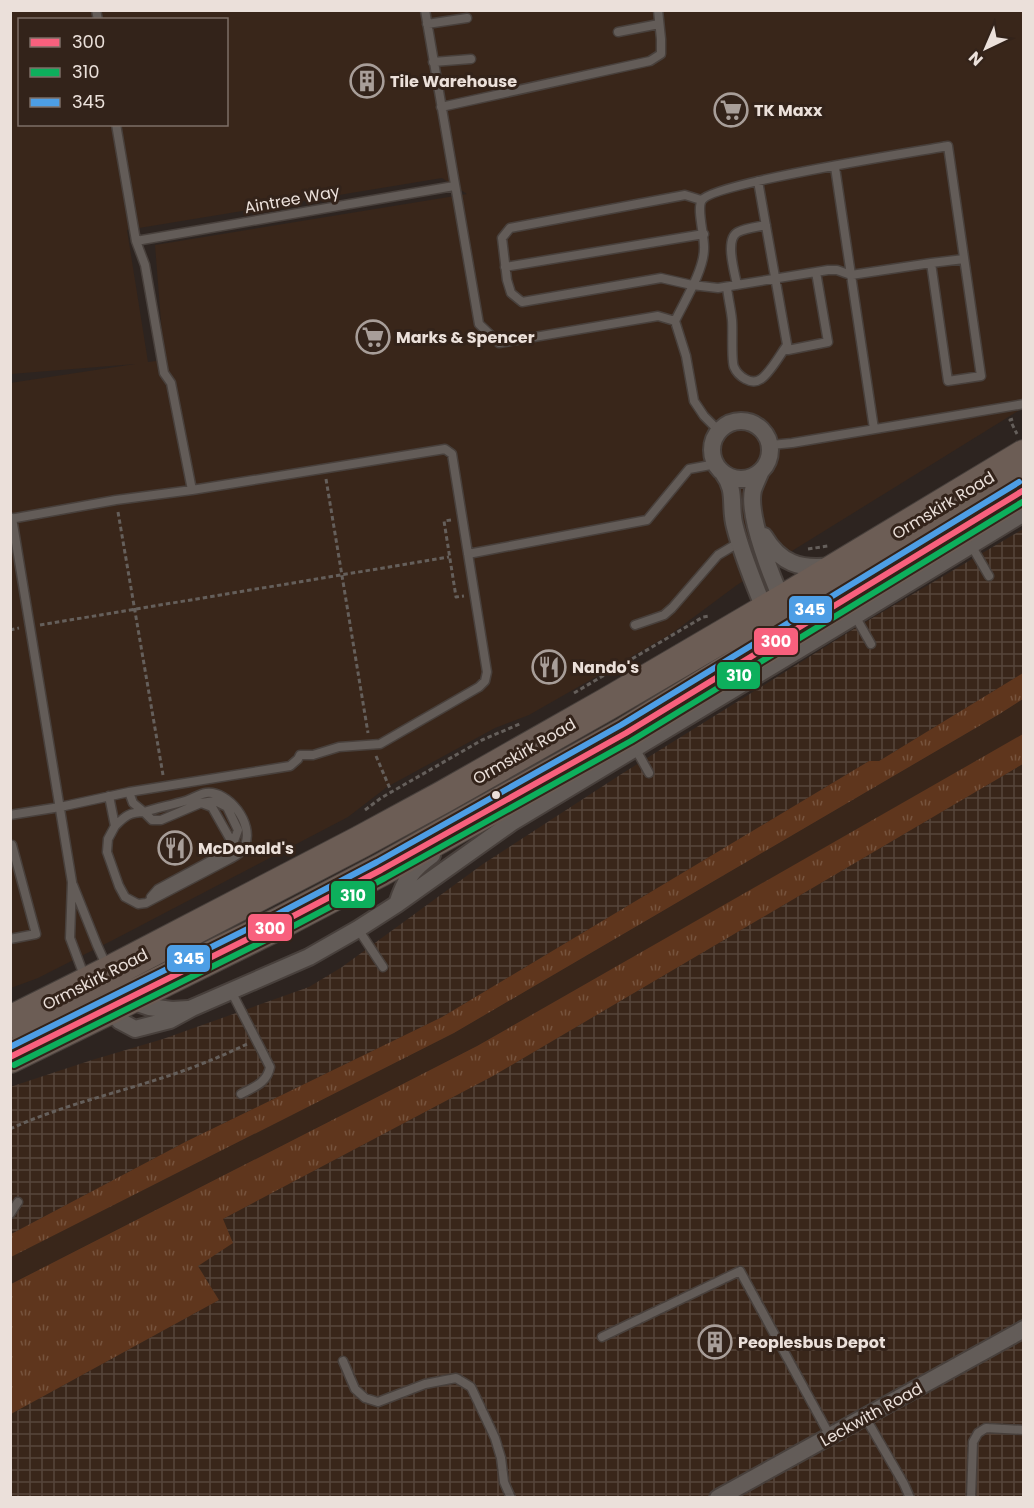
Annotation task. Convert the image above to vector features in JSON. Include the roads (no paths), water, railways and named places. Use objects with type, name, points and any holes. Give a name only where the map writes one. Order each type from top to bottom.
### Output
[{"type":"highway","name":"Ormskirk Road","points":[[10,1022],[109,989],[265,930],[381,870],[626,733],[843,564],[1020,445]]},
{"type":"highway","name":"Ormskirk Road","points":[[10,1057],[109,989],[349,848],[607,704],[1023,490]]},
{"type":"street","points":[[745,420],[754,423],[768,436],[771,445],[769,460],[760,473],[753,491],[753,514],[774,581],[781,613],[740,542],[734,525],[730,481],[713,456],[714,438],[726,424],[735,421],[745,420]]},
{"type":"street","points":[[720,469],[732,477],[742,479],[760,473]]},
{"type":"street","points":[[109,989],[120,1021],[135,1029],[170,1020],[192,1008],[309,957],[397,904],[511,823],[1023,513]]},
{"type":"street","points":[[753,514],[776,554],[783,558],[796,565],[808,567],[843,564]]},
{"type":"street","points":[[397,904],[405,882],[416,868],[534,784]]},
{"type":"street","points":[[109,989],[149,1007],[172,1010],[192,1008]]},
{"type":"street","name":"Ormskirk Road","points":[[10,1038],[109,989]]},
{"type":"street","name":"Leckwith Road","points":[[718,1497],[1023,1329]]},
{"type":"lane","points":[[424,10],[478,324],[500,343],[658,316],[675,321]]},
{"type":"lane","points":[[441,107],[650,61],[661,54],[658,10]]},
{"type":"lane","points":[[427,24],[467,18]]},
{"type":"lane","points":[[618,32],[660,24]]},
{"type":"lane","points":[[433,62],[471,60]]},
{"type":"lane","points":[[116,126],[136,241],[144,265],[164,373],[171,382],[192,490]]},
{"type":"lane","points":[[719,431],[704,416],[694,401],[686,356],[675,321],[701,267],[704,254],[704,234],[699,208],[701,201],[715,192],[758,181],[948,146],[981,376],[948,381],[931,264]]},
{"type":"lane","points":[[835,167],[874,429]]},
{"type":"lane","points":[[758,181],[788,350],[828,342],[816,273]]},
{"type":"lane","name":"Aintree Way","points":[[136,241],[454,186]]},
{"type":"lane","points":[[701,201],[685,195],[510,228],[502,238],[507,280],[511,293],[522,302],[661,278],[692,285],[726,287],[837,270],[851,275],[964,259]]},
{"type":"lane","points":[[737,285],[730,248],[732,237],[737,232],[766,225]]},
{"type":"lane","points":[[505,267],[704,234]]},
{"type":"lane","points":[[726,287],[732,319],[732,360],[734,367],[744,379],[754,382],[761,379],[787,345]]},
{"type":"lane","points":[[771,445],[1020,405]]},
{"type":"lane","points":[[10,815],[60,807],[129,792],[290,766],[300,755],[313,755],[339,747],[375,745],[479,687],[487,672],[486,661],[452,454],[442,448],[11,519],[30,627],[60,807],[72,882],[70,938],[109,989]]},
{"type":"lane","points":[[468,554],[647,520],[689,469],[720,469]]},
{"type":"lane","points":[[635,625],[664,615],[717,555],[740,542]]},
{"type":"lane","points":[[971,545],[989,576]]},
{"type":"lane","points":[[855,616],[871,644]]},
{"type":"lane","points":[[634,748],[649,773]]},
{"type":"lane","points":[[129,792],[133,802],[152,820],[161,820],[201,803],[215,801],[227,807],[238,830],[233,844],[225,853],[158,889],[146,903]]},
{"type":"lane","points":[[207,793],[218,795],[235,805],[247,834],[246,844],[241,852],[146,903],[138,904],[125,897],[107,852],[108,839],[115,826],[124,817],[134,812],[144,812],[207,793]]},
{"type":"lane","points":[[109,796],[115,826]]},
{"type":"lane","points":[[201,803],[212,807],[233,844]]},
{"type":"lane","points":[[10,846],[12,845],[36,934],[10,939]]},
{"type":"lane","points":[[72,882],[97,945],[109,989]]},
{"type":"lane","points":[[358,929],[382,968]]},
{"type":"lane","points":[[231,991],[270,1067],[269,1074],[261,1084],[241,1094]]},
{"type":"lane","points":[[10,1214],[18,1202]]},
{"type":"lane","points":[[602,1337],[740,1271],[830,1436]]},
{"type":"lane","points":[[344,1361],[355,1389],[365,1398],[378,1402],[425,1384],[456,1378],[471,1387],[495,1438],[501,1458],[504,1482],[511,1497]]},
{"type":"lane","points":[[865,1417],[910,1497]]},
{"type":"lane","points":[[971,1497],[973,1442],[978,1433],[986,1428],[1023,1430]]},
{"type":"place","name":"Tile Warehouse","points":[[367,81]]},
{"type":"place","name":"TK Maxx","points":[[731,110]]},
{"type":"place","name":"Marks & Spencer","points":[[373,337]]},
{"type":"place","name":"Nando's","points":[[549,667]]},
{"type":"place","name":"McDonald's","points":[[175,848]]},
{"type":"place","name":"Peoplesbus Depot","points":[[715,1342]]}]
